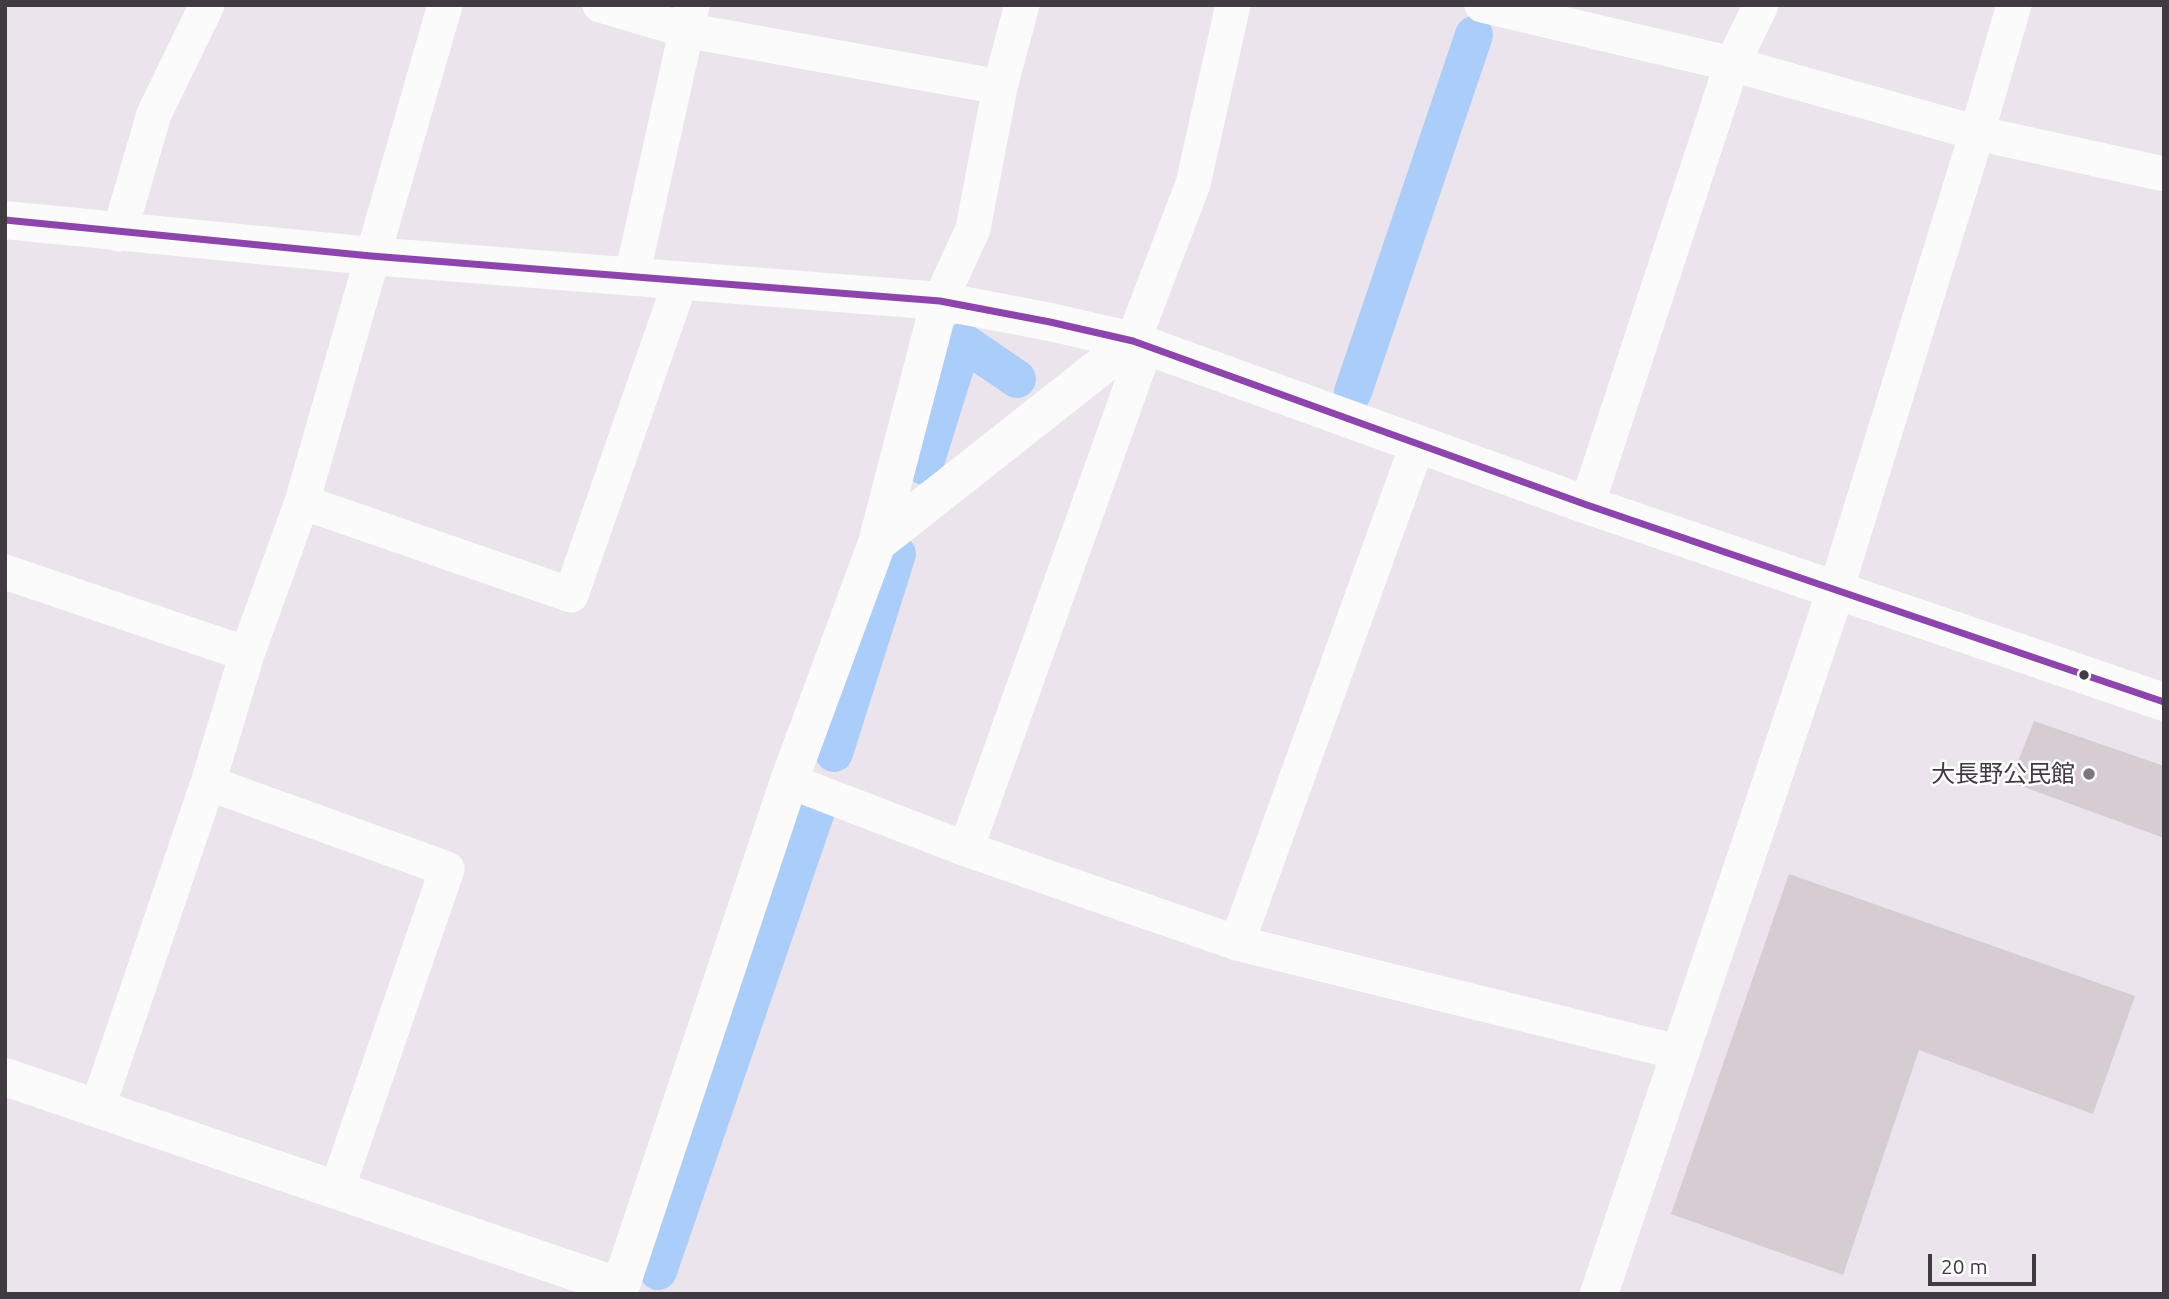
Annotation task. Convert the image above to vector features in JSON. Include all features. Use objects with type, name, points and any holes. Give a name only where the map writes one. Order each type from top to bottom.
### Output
[{"type":"street","points":[[119,234],[154,114],[207,5]]},
{"type":"street","points":[[97,1109],[208,783],[247,654],[302,502],[445,5]]},
{"type":"street","points":[[600,5],[688,18],[1000,87]]},
{"type":"street","points":[[5,1077],[337,1189],[619,1290],[789,781],[877,543],[940,300],[973,229],[1000,87],[1022,5]]},
{"type":"street","points":[[966,849],[1193,184],[1233,5]]},
{"type":"street","points":[[1482,5],[1732,64],[1977,133],[2164,174]]},
{"type":"street","points":[[1587,505],[1732,64],[1761,5]]},
{"type":"street","points":[[1599,1294],[1836,590],[2014,5]]},
{"type":"street","points":[[632,276],[688,18]]},
{"type":"street","points":[[5,220],[119,234],[371,256],[940,300],[1139,343],[1587,505],[2164,702]]},
{"type":"street","points":[[302,502],[571,595],[681,280]]},
{"type":"street","points":[[877,543],[1139,343]]},
{"type":"street","points":[[1237,943],[1418,443]]},
{"type":"street","points":[[5,572],[247,654]]},
{"type":"street","points":[[789,781],[966,849],[1237,943],[1681,1053]]},
{"type":"street","points":[[208,783],[447,869],[337,1189]]},
{"type":"building","name":"大長野公民館","points":[[2034,721],[2164,766],[2164,838],[2010,782]]},
{"type":"building","points":[[1789,874],[2135,996],[2093,1114],[1919,1050],[1843,1275],[1671,1214]]},
{"type":"waterway","points":[[1353,392],[1474,35]]},
{"type":"waterway","points":[[924,466],[963,342],[1017,379]]},
{"type":"waterway","points":[[834,753],[897,554]]},
{"type":"waterway","points":[[658,1271],[816,811]]},
{"type":"transit line","points":[[5,220],[371,256],[940,301],[1050,322],[1133,341],[1587,505],[2164,702]]},
{"type":"place","name":"大長野公民館","points":[[2089,774]]}]
